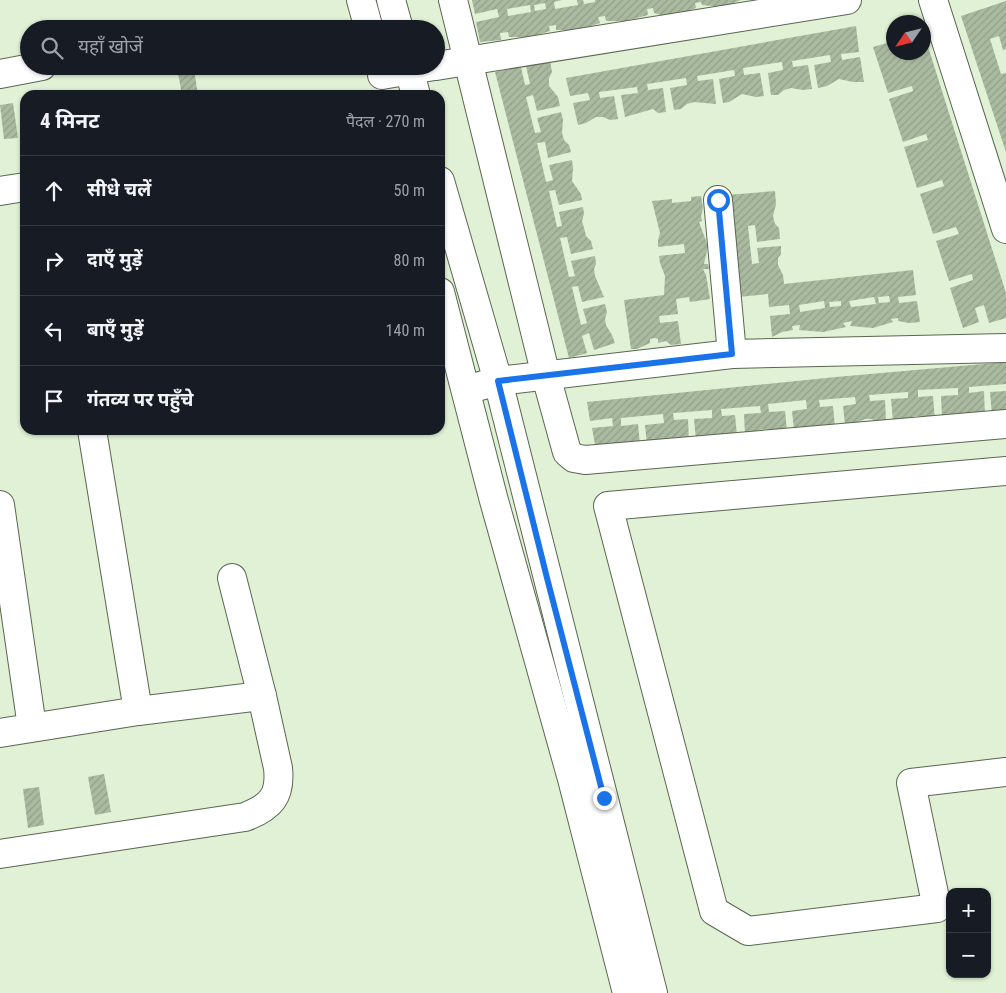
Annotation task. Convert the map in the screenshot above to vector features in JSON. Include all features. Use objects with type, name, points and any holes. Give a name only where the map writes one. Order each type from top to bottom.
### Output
[{"type":"street","points":[[361,0],[367,20]]},
{"type":"street","points":[[391,0],[397,20]]},
{"type":"street","points":[[453,0],[546,376],[568,452],[574,458],[585,460],[1006,424]]},
{"type":"street","points":[[445,67],[468,61],[847,0]]},
{"type":"street","points":[[933,0],[1006,229]]},
{"type":"street","points":[[0,74],[20,70]]},
{"type":"street","points":[[383,79],[408,75]]},
{"type":"street","points":[[0,190],[20,188]]},
{"type":"street","points":[[445,198],[498,381],[653,993]]},
{"type":"street","points":[[718,200],[732,354]]},
{"type":"street","points":[[445,311],[493,497],[572,779],[627,993]]},
{"type":"street","points":[[466,389],[498,381],[732,354],[1006,348]]},
{"type":"street","points":[[93,435],[138,711]]},
{"type":"street","points":[[1006,471],[608,506],[714,912],[748,931],[936,908],[911,783],[1006,772]]},
{"type":"street","points":[[0,505],[32,727]]},
{"type":"street","points":[[0,854],[245,817],[265,808],[272,800],[279,779],[262,696],[232,578]]},
{"type":"street","points":[[0,733],[138,711],[262,696]]},
{"type":"building","points":[[472,0],[562,0],[554,2],[555,9],[578,5],[577,0],[583,0],[584,4],[595,2],[595,0],[741,0],[723,7],[702,5],[701,2],[695,3],[696,8],[665,16],[654,13],[653,8],[647,9],[648,15],[626,21],[606,21],[605,16],[598,17],[600,23],[578,30],[556,30],[556,25],[549,26],[550,31],[530,37],[509,37],[508,32],[500,33],[501,40],[480,42],[476,22],[499,17],[497,9],[475,14]],"holes":[[[545,3],[546,9],[535,11],[534,5]],[[530,5],[531,12],[508,16],[507,9]]]},
{"type":"building","points":[[1006,1],[1006,49],[1003,50],[999,36],[990,39],[1001,74],[1006,73],[1006,152],[961,16]]},
{"type":"building","points":[[856,26],[859,52],[841,54],[842,60],[860,57],[864,82],[839,79],[827,86],[818,88],[814,65],[831,62],[830,55],[792,61],[793,67],[808,65],[812,89],[791,88],[784,90],[778,95],[771,95],[768,73],[783,70],[782,62],[743,68],[744,75],[760,73],[764,96],[756,97],[742,94],[729,102],[723,103],[719,79],[735,76],[734,70],[697,76],[698,81],[713,79],[716,104],[694,102],[687,104],[681,109],[674,110],[670,88],[687,85],[686,78],[647,84],[648,90],[663,88],[666,112],[658,113],[653,109],[625,117],[621,95],[638,93],[637,87],[599,92],[600,98],[614,96],[618,119],[610,120],[596,117],[578,125],[573,103],[590,100],[588,93],[570,96],[566,78]]},
{"type":"building","points":[[886,43],[886,60],[931,60],[931,56],[1006,293],[1006,318],[989,323],[984,305],[975,308],[979,322],[963,328],[950,288],[973,280],[972,274],[949,281],[936,241],[959,234],[956,227],[933,234],[920,194],[944,186],[942,180],[917,188],[904,147],[928,140],[926,134],[903,142],[889,99],[913,91],[912,86],[888,93],[873,47]]},
{"type":"building","points":[[550,61],[552,72],[549,78],[549,86],[558,97],[560,106],[537,111],[533,95],[526,97],[535,133],[541,132],[537,118],[561,112],[563,120],[562,133],[571,152],[548,158],[545,142],[537,143],[546,182],[553,180],[549,165],[572,160],[572,181],[581,194],[582,200],[559,205],[555,190],[549,191],[557,227],[562,226],[559,212],[583,207],[582,221],[586,236],[591,241],[593,249],[571,254],[567,237],[560,238],[569,277],[575,276],[571,261],[595,256],[595,276],[604,297],[582,302],[578,286],[572,287],[581,325],[587,323],[583,309],[605,304],[607,312],[606,325],[615,343],[594,350],[589,333],[582,336],[587,353],[569,358],[495,72],[521,67],[525,85],[530,84],[526,66]]},
{"type":"building","points":[[178,75],[195,75],[197,90],[181,90]]},
{"type":"building","points":[[13,103],[18,138],[4,139],[0,105]]},
{"type":"building","points":[[775,191],[776,204],[773,216],[775,224],[779,228],[780,239],[757,242],[755,225],[748,226],[752,264],[759,263],[757,248],[781,246],[778,265],[783,275],[784,284],[913,270],[916,295],[898,297],[899,303],[917,301],[920,322],[898,321],[898,318],[891,319],[893,322],[873,328],[850,326],[852,321],[843,323],[846,327],[823,332],[799,330],[800,325],[792,326],[793,330],[782,332],[772,337],[770,316],[790,314],[789,305],[769,307],[768,294],[738,297],[727,195]],"holes":[[[889,296],[890,302],[879,303],[878,297]],[[874,297],[876,304],[851,307],[849,301]],[[824,301],[825,308],[800,312],[799,305]],[[841,301],[841,306],[830,307],[829,302]]]},
{"type":"building","points":[[701,196],[703,208],[702,221],[699,222],[708,246],[704,264],[708,264],[709,269],[703,269],[706,275],[710,299],[690,302],[689,297],[676,299],[678,314],[659,316],[660,323],[678,321],[681,344],[671,345],[666,341],[658,343],[658,339],[655,338],[650,339],[650,343],[637,349],[631,349],[624,300],[664,295],[665,276],[659,256],[685,253],[684,244],[658,247],[660,233],[652,201],[672,199],[672,203],[691,201],[691,197]]},
{"type":"building","points":[[1006,362],[1006,384],[969,387],[969,393],[984,391],[985,416],[964,413],[956,414],[950,419],[942,419],[941,396],[958,395],[958,388],[918,390],[918,397],[933,396],[935,420],[927,420],[922,416],[915,416],[893,422],[891,399],[908,398],[908,392],[869,395],[870,401],[885,400],[886,422],[877,423],[872,419],[865,419],[854,424],[845,425],[843,406],[856,404],[855,397],[819,400],[820,407],[833,406],[835,427],[814,426],[794,430],[792,411],[807,409],[806,400],[768,404],[769,412],[785,411],[787,431],[778,432],[766,429],[745,435],[744,414],[761,413],[760,406],[721,409],[722,416],[735,415],[737,436],[714,434],[696,440],[694,419],[712,418],[712,410],[673,413],[674,420],[688,419],[689,441],[681,441],[675,438],[647,445],[645,425],[664,423],[663,414],[621,418],[621,426],[638,424],[640,445],[596,450],[592,428],[613,426],[612,418],[590,421],[587,402],[836,377]]},
{"type":"building","points":[[1006,391],[1006,411],[992,416],[990,392]]},
{"type":"building","points":[[104,774],[111,812],[95,815],[88,777]]},
{"type":"building","points":[[39,787],[44,825],[28,828],[23,789]]},
{"type":"route","points":[[604,798],[498,381],[732,354],[718,200]]}]
